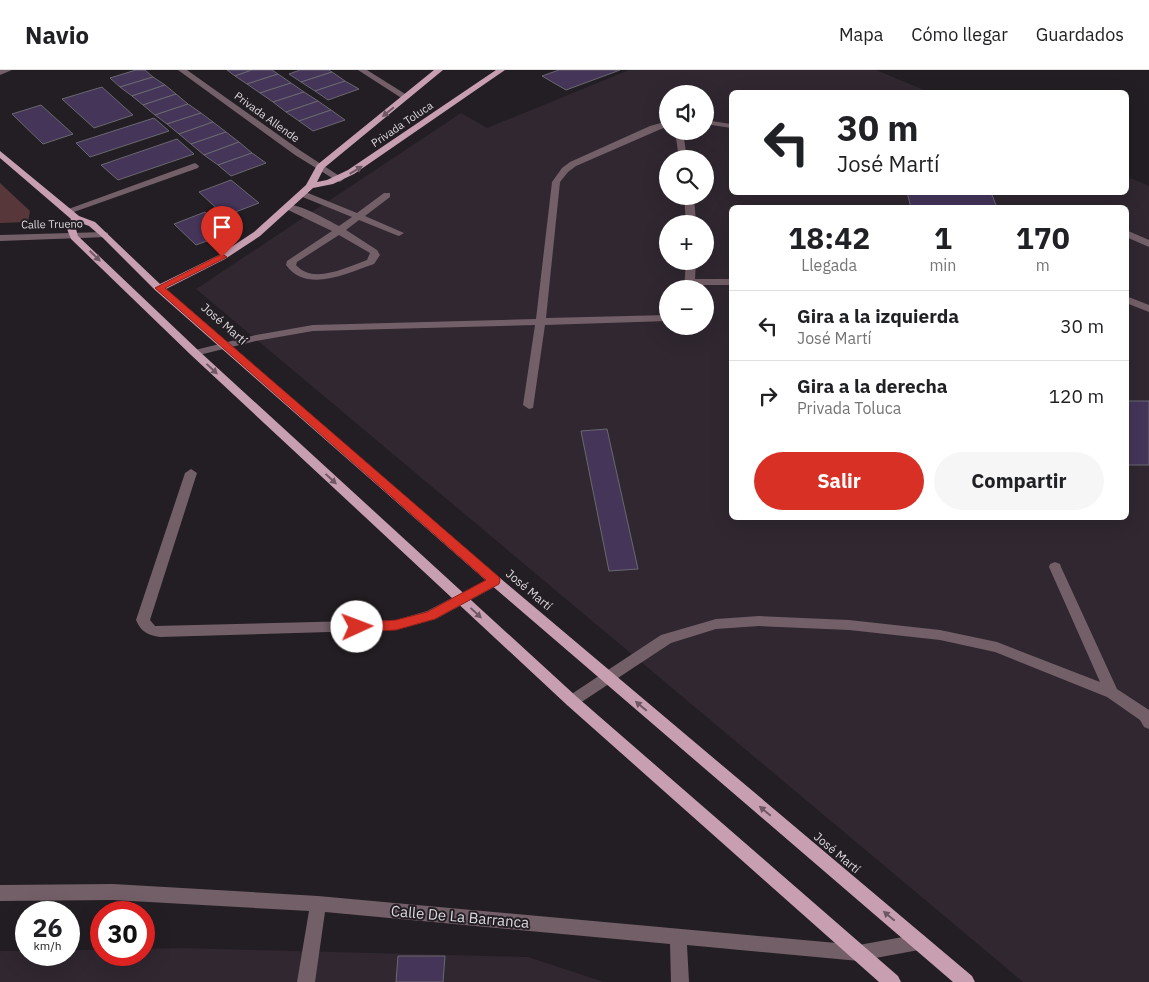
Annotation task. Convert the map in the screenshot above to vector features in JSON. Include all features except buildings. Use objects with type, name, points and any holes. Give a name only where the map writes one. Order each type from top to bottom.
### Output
[{"type":"main road","name":"Privada Toluca","points":[[159,288],[240,246],[303,194],[320,168],[439,70]]},
{"type":"main road","name":"Privada Toluca","points":[[310,186],[340,179],[372,160],[501,70]]},
{"type":"main road","name":"José Martí","points":[[0,154],[72,215],[92,224],[105,235],[159,288],[494,580],[966,982]]},
{"type":"main road","points":[[72,215],[71,231],[74,237],[195,353],[572,701],[892,982]]},
{"type":"street","points":[[0,72],[8,70]]},
{"type":"street","name":"Privada Allende","points":[[182,70],[320,168],[340,179]]},
{"type":"street","points":[[362,70],[406,97]]},
{"type":"street","points":[[714,123],[729,126]]},
{"type":"street","points":[[529,406],[548,266],[554,189],[559,176],[573,164],[659,126]]},
{"type":"street","points":[[72,215],[195,166]]},
{"type":"street","points":[[303,194],[399,233]]},
{"type":"street","points":[[289,207],[313,216],[340,230],[374,252],[375,255],[371,262],[318,278],[304,276],[292,268],[292,261],[340,230],[388,195]]},
{"type":"street","points":[[1129,234],[1149,244]]},
{"type":"street","name":"Calle Trueno","points":[[0,238],[105,235]]},
{"type":"street","points":[[714,283],[729,282]]},
{"type":"street","points":[[1129,300],[1149,309]]},
{"type":"street","points":[[195,353],[225,345],[313,328],[659,318]]},
{"type":"street","points":[[191,473],[142,620],[145,626],[151,630],[160,632],[396,625],[431,615],[494,580]]},
{"type":"street","points":[[1055,567],[1112,692]]},
{"type":"street","points":[[572,701],[666,639],[716,624],[759,621],[848,624],[897,629],[950,637],[997,647],[1112,692],[1148,717]]},
{"type":"street","name":"Calle De La Barranca","points":[[0,893],[112,892],[318,904],[859,953],[919,942]]},
{"type":"street","points":[[306,982],[318,904]]},
{"type":"street","points":[[678,937],[680,982]]},
{"type":"shaded area","points":[[629,70],[876,70],[924,90],[729,90],[729,195],[1129,195],[1129,177],[1149,186],[1149,982],[1023,982],[196,289],[461,113],[487,128]]},
{"type":"shaded area","points":[[0,183],[30,211],[28,222],[0,223]]},
{"type":"shaded area","points":[[155,949],[528,957],[604,982],[0,982],[0,951],[15,951],[15,966],[80,966],[80,950],[90,950],[90,966],[155,966]]},
{"type":"route","points":[[222,257],[159,288],[494,580],[431,615],[396,625],[357,627]]}]
